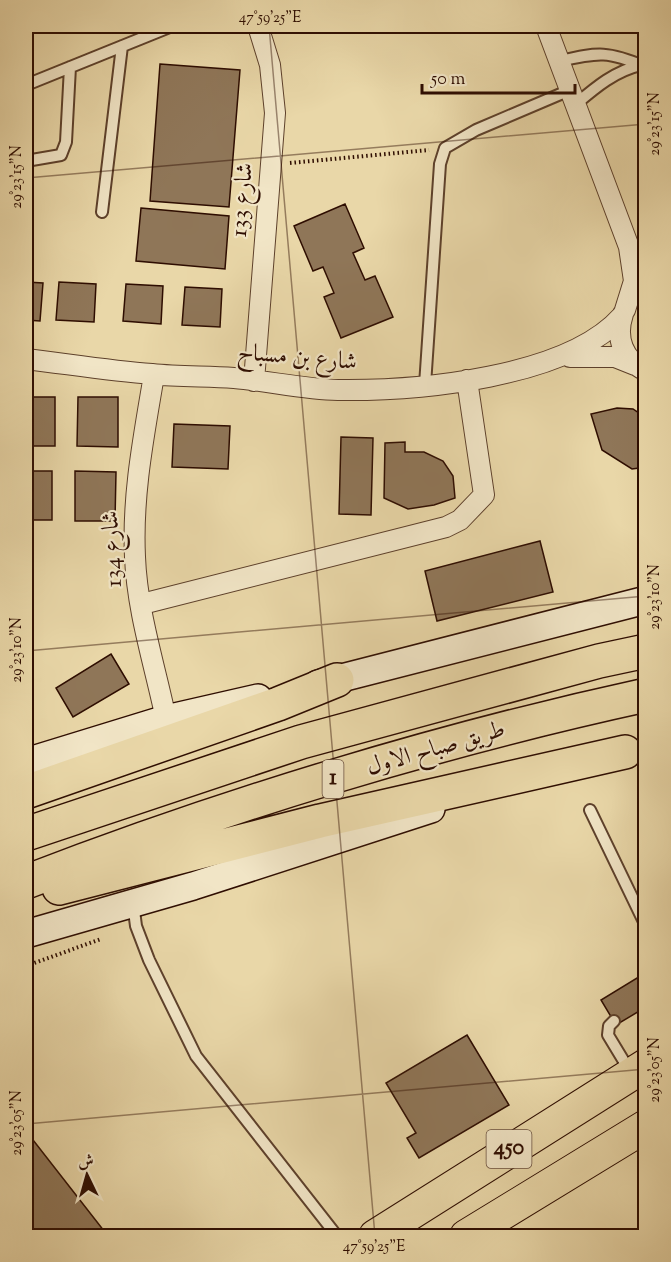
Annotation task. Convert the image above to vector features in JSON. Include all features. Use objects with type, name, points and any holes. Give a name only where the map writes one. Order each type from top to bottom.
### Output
[{"type":"highway","name":"طريق صباح الاول","points":[[26,834],[301,742],[599,661],[645,651]]},
{"type":"highway","points":[[26,792],[278,704],[337,680]]},
{"type":"highway","name":"طريق صباح الاول","points":[[26,882],[105,851],[295,790],[465,740],[645,695]]},
{"type":"highway","points":[[26,897],[320,821],[635,749]]},
{"type":"main road","points":[[26,762],[166,719],[337,680],[645,600]]},
{"type":"main road","points":[[26,934],[135,915],[635,749]]},
{"type":"main road","name":"450","points":[[375,1236],[638,1069]]},
{"type":"main road","name":"450","points":[[466,1236],[645,1126]]},
{"type":"street","name":"شارع 133","points":[[254,381],[275,113],[273,80],[267,51],[258,26]]},
{"type":"street","points":[[546,26],[629,247],[634,280],[619,330],[621,344],[627,356],[643,370]]},
{"type":"street","points":[[629,247],[645,268]]},
{"type":"street","name":"شارع بن مسباح","points":[[26,359],[154,375],[254,381],[336,390],[425,385],[467,380],[561,357],[596,340],[645,291]]},
{"type":"street","name":"شارع بن مسباح","points":[[561,357],[606,356],[623,359],[643,370]]},
{"type":"street","name":"شارع 134","points":[[154,375],[135,505],[135,559],[166,719]]},
{"type":"street","points":[[142,603],[447,527],[460,520],[484,495],[467,380]]},
{"type":"lane","points":[[26,85],[172,26]]},
{"type":"lane","points":[[102,212],[122,46]]},
{"type":"lane","points":[[560,61],[596,53],[625,57],[643,66]]},
{"type":"lane","points":[[425,385],[440,164],[445,148],[476,130],[573,97],[628,68],[643,66]]},
{"type":"lane","points":[[26,161],[62,155],[66,142],[70,67]]},
{"type":"lane","points":[[590,810],[645,926]]},
{"type":"lane","points":[[135,915],[149,960],[196,1056],[337,1236]]},
{"type":"lane","points":[[614,1021],[609,1026],[608,1035],[638,1069]]},
{"type":"path","points":[[272,165],[445,148]]},
{"type":"path","points":[[26,966],[135,915]]},
{"type":"building","points":[[160,64],[240,70],[229,207],[150,201]]},
{"type":"building","points":[[345,204],[364,248],[353,253],[365,280],[375,276],[393,317],[341,338],[324,297],[334,293],[323,267],[313,271],[294,226]]},
{"type":"building","points":[[141,208],[229,216],[225,269],[136,261]]},
{"type":"building","points":[[26,282],[43,283],[40,321],[26,320]]},
{"type":"building","points":[[59,282],[96,284],[94,322],[56,320]]},
{"type":"building","points":[[126,284],[163,286],[161,324],[123,321]]},
{"type":"building","points":[[185,287],[222,289],[220,327],[182,325]]},
{"type":"building","points":[[26,397],[55,397],[55,446],[26,446]]},
{"type":"building","points":[[78,397],[118,397],[118,447],[77,446]]},
{"type":"building","points":[[617,408],[633,409],[646,418],[646,467],[632,469],[602,450],[591,414]]},
{"type":"building","points":[[174,424],[230,426],[228,469],[172,467]]},
{"type":"building","points":[[341,437],[373,438],[371,515],[339,514]]},
{"type":"building","points":[[405,442],[405,452],[424,452],[443,461],[453,476],[455,498],[434,505],[408,509],[384,498],[385,443]]},
{"type":"building","points":[[26,471],[52,471],[52,520],[26,520]]},
{"type":"building","points":[[75,471],[116,472],[115,521],[75,521]]},
{"type":"building","points":[[540,541],[553,592],[437,621],[425,571]]},
{"type":"building","points":[[111,654],[129,684],[73,717],[56,688]]},
{"type":"building","points":[[637,978],[646,991],[646,1007],[616,1025],[601,1000]]},
{"type":"building","points":[[467,1035],[509,1105],[419,1158],[407,1138],[416,1133],[386,1083]]},
{"type":"building","points":[[26,1131],[108,1236],[26,1236]]}]
